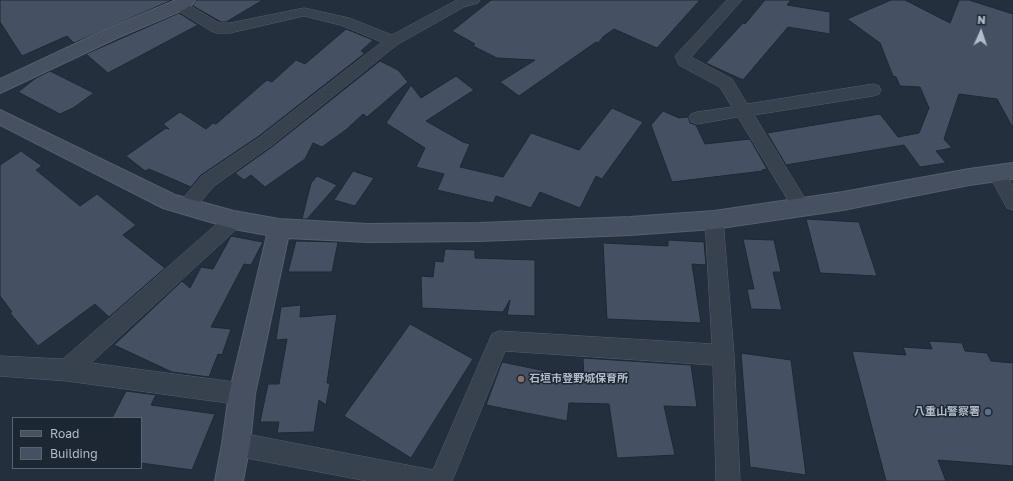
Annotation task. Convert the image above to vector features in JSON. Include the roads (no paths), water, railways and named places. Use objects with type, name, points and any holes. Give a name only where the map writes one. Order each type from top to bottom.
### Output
[{"type":"street","points":[[437,0],[450,9]]},
{"type":"street","points":[[186,206],[208,181],[266,141],[393,41],[459,4],[473,0]]},
{"type":"street","points":[[734,0],[683,56],[684,61],[726,83],[801,207]]},
{"type":"street","points":[[0,87],[111,34],[183,3],[216,28],[230,28],[304,12],[344,21],[393,41]]},
{"type":"street","points":[[697,118],[743,112],[873,90]]},
{"type":"street","points":[[0,117],[170,202],[234,220],[279,228],[368,233],[480,232],[630,226],[714,220],[801,207],[1005,172],[1013,203]]},
{"type":"street","points":[[67,370],[234,220]]},
{"type":"street","points":[[714,220],[723,355],[728,481]]},
{"type":"street","points":[[229,481],[236,444],[242,394],[279,228]]},
{"type":"street","points":[[440,481],[499,341],[723,355]]},
{"type":"street","points":[[0,366],[67,370],[242,394]]},
{"type":"street","points":[[236,444],[430,481]]},
{"type":"place","name":"石垣市登野城保育所","points":[[521,379]]},
{"type":"place","name":"八重山警察署","points":[[988,412]]}]
